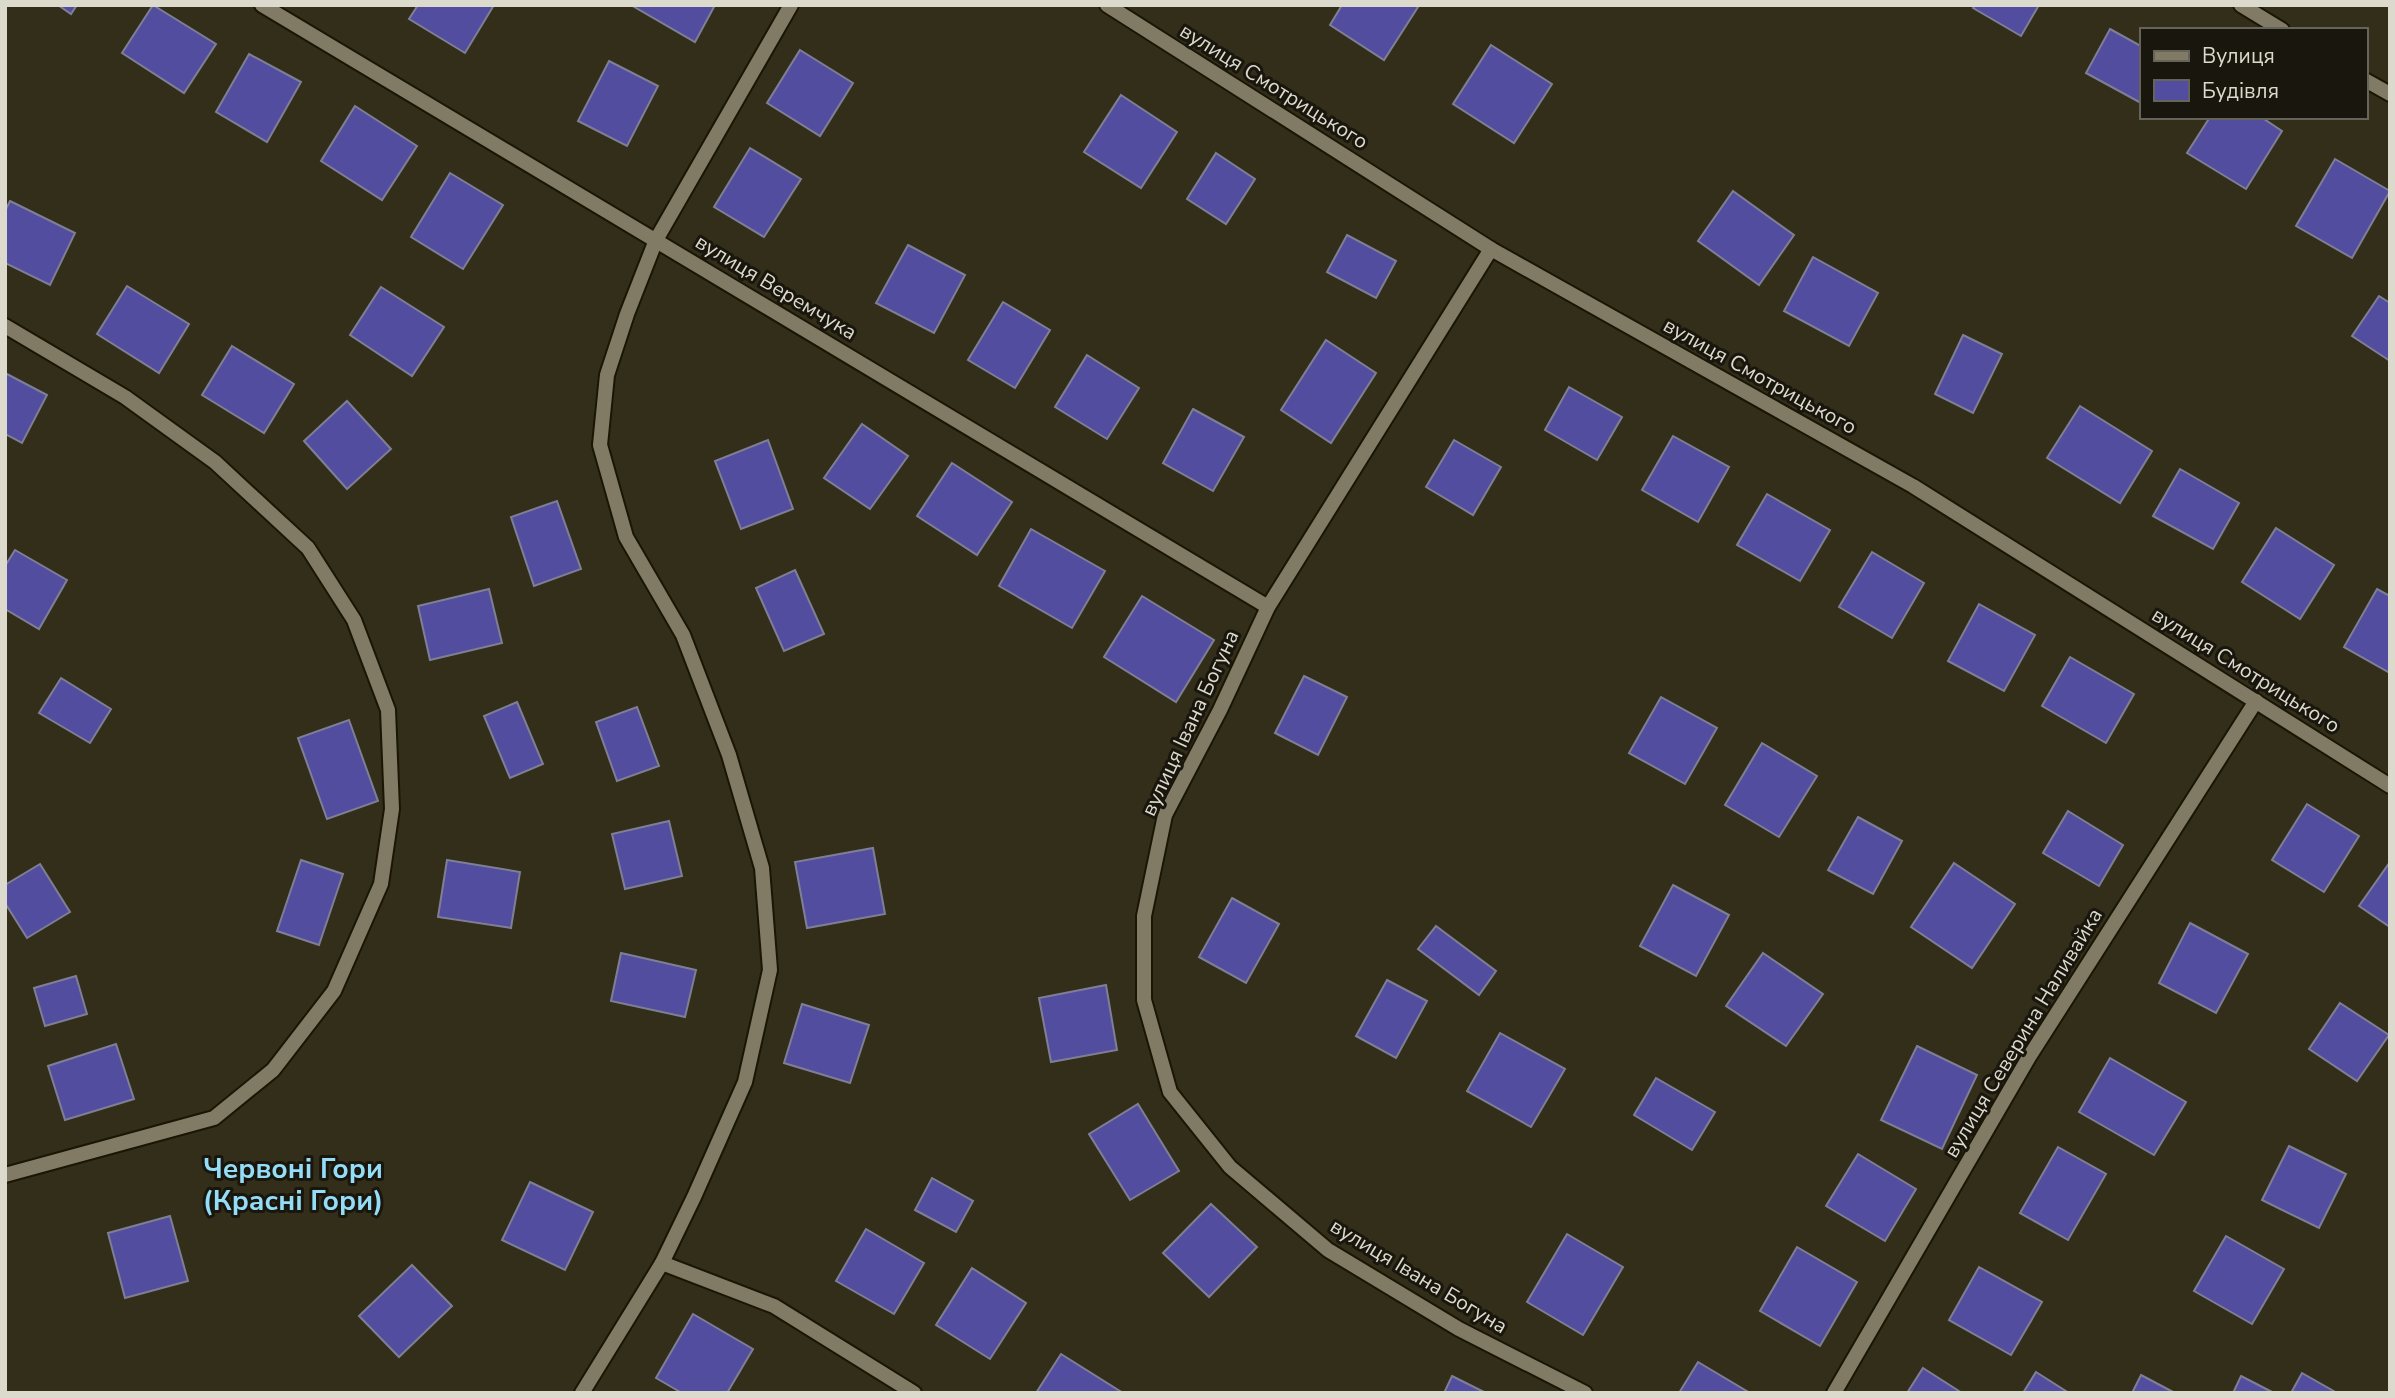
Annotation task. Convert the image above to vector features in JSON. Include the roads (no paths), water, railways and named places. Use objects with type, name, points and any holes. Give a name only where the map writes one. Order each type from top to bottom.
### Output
[{"type":"street","name":"вулиця Веремчука","points":[[262,5],[1268,607]]},
{"type":"street","points":[[582,1393],[662,1263],[745,1082],[770,970],[762,868],[729,755],[683,635],[626,537],[600,446],[607,375],[656,240],[791,5]]},
{"type":"street","name":"вулиця Смотрицького","points":[[1107,5],[1491,249],[1913,486],[2390,786]]},
{"type":"street","points":[[2241,5],[2278,28]]},
{"type":"street","points":[[2367,81],[2390,94]]},
{"type":"street","name":"вулиця Івана Богуна","points":[[1491,249],[1268,607],[1220,710],[1165,815],[1146,903],[1144,1000],[1170,1092],[1230,1167],[1328,1250],[1459,1329],[1585,1393]]},
{"type":"street","points":[[5,326],[124,397],[215,463],[308,548],[354,620],[388,710],[392,809],[381,884],[334,991],[273,1070],[214,1118],[5,1174]]},
{"type":"street","name":"вулиця Северина Наливайка","points":[[1834,1393],[2029,1057],[2256,701]]},
{"type":"street","points":[[662,1263],[774,1306],[914,1393]]},
{"type":"district","name":"Червоні Гори (Красні Гори)","points":[[293,1184]]}]
